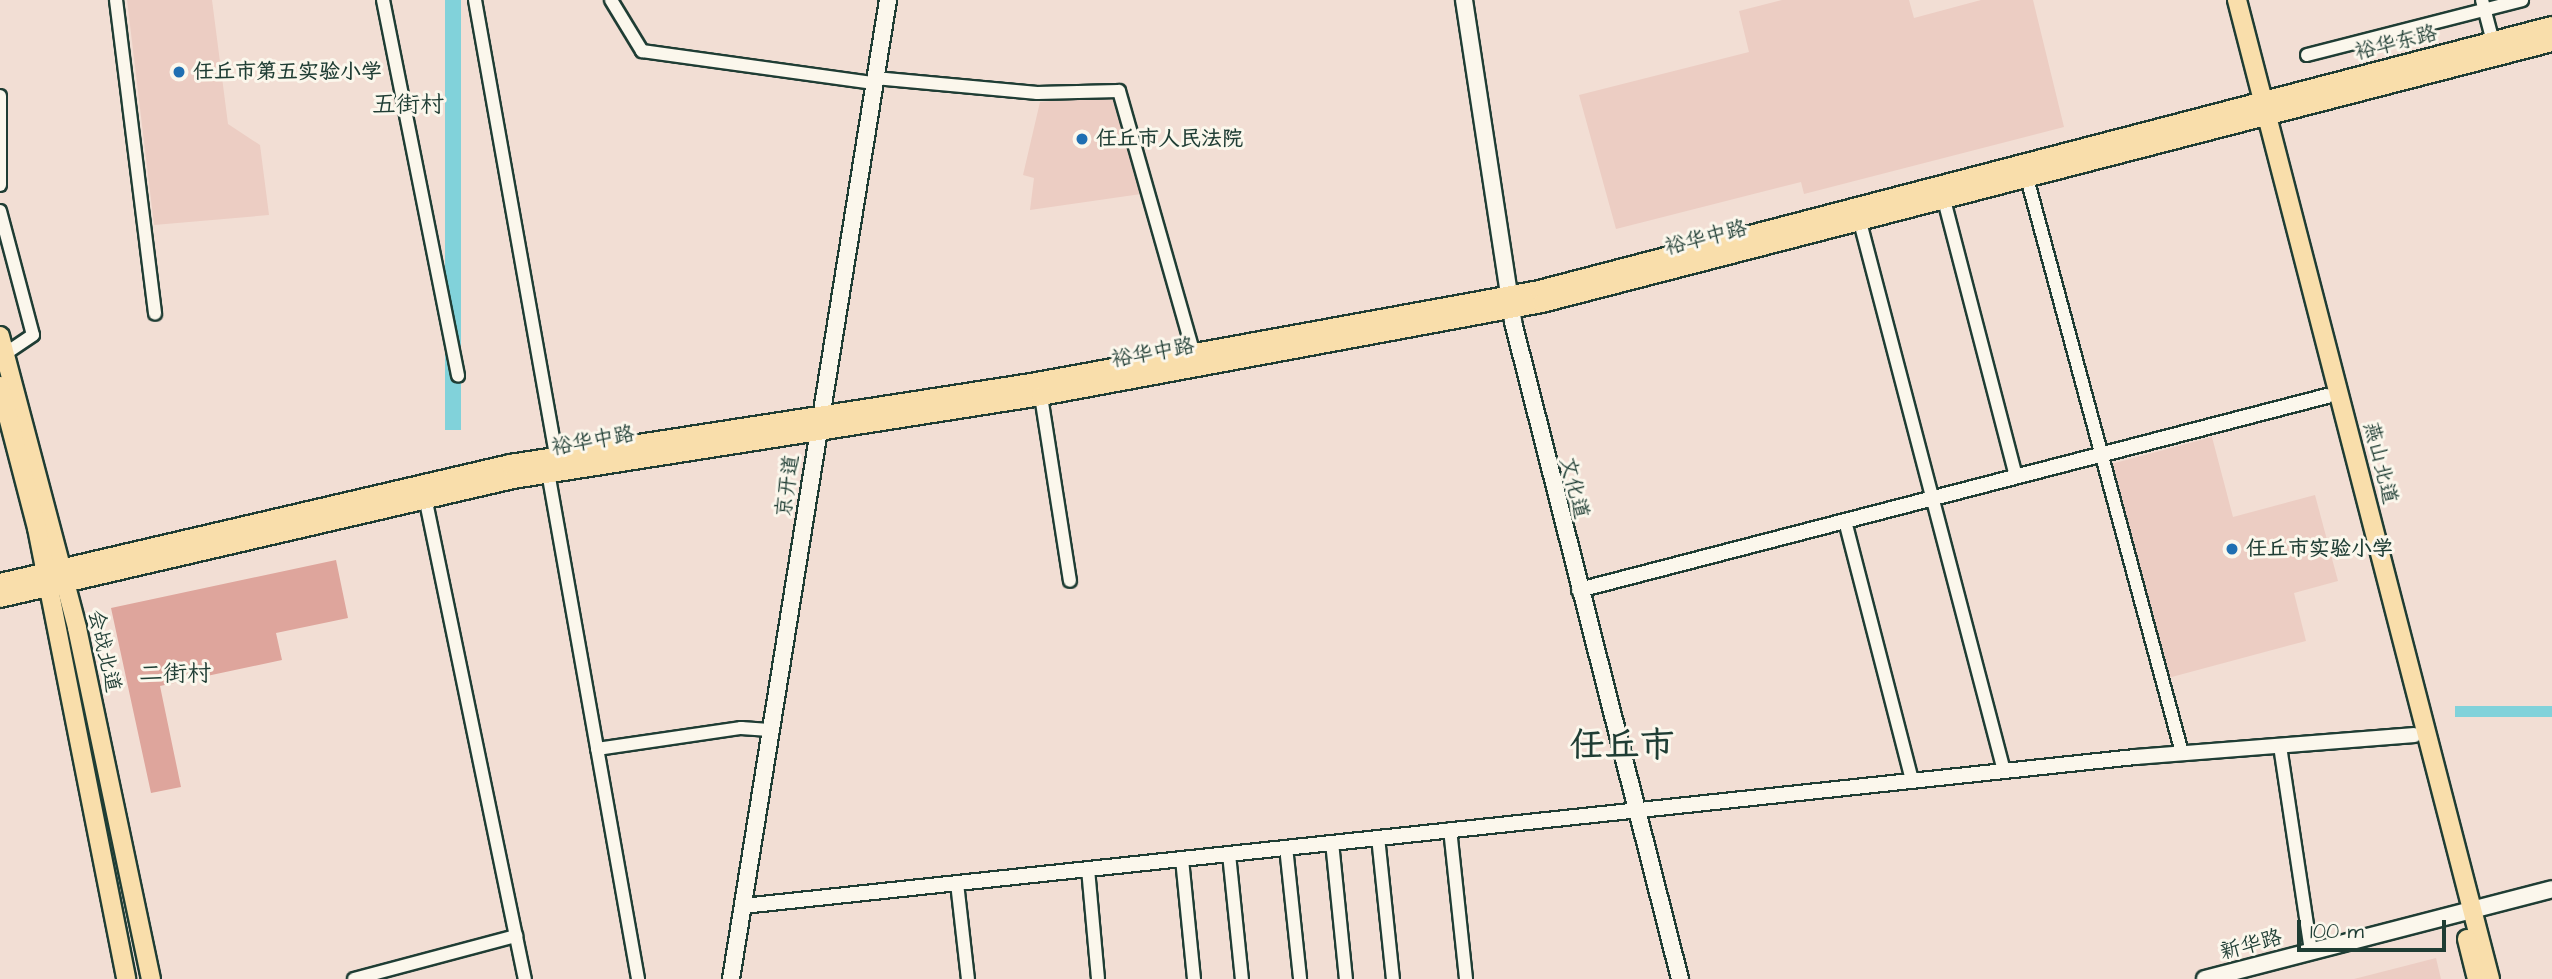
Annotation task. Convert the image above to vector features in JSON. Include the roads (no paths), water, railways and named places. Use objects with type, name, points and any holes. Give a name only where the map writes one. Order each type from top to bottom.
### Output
[{"type":"main road","name":"京开道","points":[[731,979],[774,730],[819,421],[888,0]]},
{"type":"main road","name":"文化道","points":[[1464,0],[1509,303],[1579,590],[1680,979]]},
{"type":"main road","name":"燕山北道","points":[[2225,0],[2259,110],[2466,912],[2477,979]]},
{"type":"main road","name":"燕山北道","points":[[2237,0],[2259,110],[2327,396],[2414,735],[2466,912],[2490,979]]},
{"type":"main road","name":"裕华东路","points":[[2259,110],[2552,26]]},
{"type":"main road","name":"裕华东路","points":[[2259,110],[2552,42]]},
{"type":"main road","name":"裕华中路","points":[[819,421],[1041,396],[1509,303],[1860,222],[2027,178],[2259,110]]},
{"type":"main road","name":"裕华中路","points":[[55,577],[300,509],[1194,354],[1509,303],[2259,110]]},
{"type":"main road","name":"会战北道","points":[[2,345],[151,979]]},
{"type":"main road","name":"会战北道","points":[[0,386],[55,577],[126,979]]},
{"type":"main road","name":"裕华中路","points":[[55,577],[425,497],[552,464]]},
{"type":"main road","points":[[0,583],[55,577]]},
{"type":"main road","points":[[0,598],[55,577]]},
{"type":"main road","name":"新华路","points":[[2205,979],[2552,889]]},
{"type":"street","points":[[116,0],[155,314]]},
{"type":"street","points":[[383,0],[458,376]]},
{"type":"street","points":[[475,0],[597,749],[638,979]]},
{"type":"street","points":[[611,0],[642,51],[874,81],[1037,93],[1119,91],[1194,354]]},
{"type":"street","points":[[2307,55],[2483,5],[2522,0]]},
{"type":"street","points":[[2483,5],[2493,42]]},
{"type":"street","points":[[0,96],[0,185]]},
{"type":"street","points":[[2027,178],[2182,753]]},
{"type":"street","points":[[1944,200],[2016,476]]},
{"type":"street","points":[[0,211],[33,335],[2,345]]},
{"type":"street","points":[[1860,222],[2004,771]]},
{"type":"street","points":[[1041,396],[1070,582]]},
{"type":"street","points":[[1579,590],[2327,396]]},
{"type":"street","points":[[425,497],[524,979]]},
{"type":"street","points":[[1845,521],[1912,781]]},
{"type":"street","points":[[597,749],[730,730],[774,730]]},
{"type":"street","points":[[743,906],[2004,771],[2182,753],[2414,735]]},
{"type":"street","points":[[2280,746],[2311,951]]},
{"type":"street","points":[[1450,830],[1466,979]]},
{"type":"street","points":[[1378,837],[1393,979]]},
{"type":"street","points":[[1332,842],[1346,979]]},
{"type":"street","points":[[1286,847],[1300,979]]},
{"type":"street","points":[[1229,853],[1242,979]]},
{"type":"street","points":[[1182,859],[1194,979]]},
{"type":"street","points":[[1088,869],[1098,979]]},
{"type":"street","points":[[957,883],[968,979]]},
{"type":"street","points":[[354,979],[516,936]]},
{"type":"water","points":[[445,0],[461,0],[461,430],[445,430]]},
{"type":"water","points":[[2455,706],[2552,706],[2552,717],[2455,717]]},
{"type":"place","name":"任丘市第五实验小学","points":[[179,72]]},
{"type":"place","name":"任丘市人民法院","points":[[1082,139]]},
{"type":"place","name":"任丘市实验小学","points":[[2232,549]]},
{"type":"district","name":"五街村","points":[[408,106]]},
{"type":"district","name":"二街村","points":[[175,675]]},
{"type":"district","name":"任丘市","points":[[1622,746]]}]
